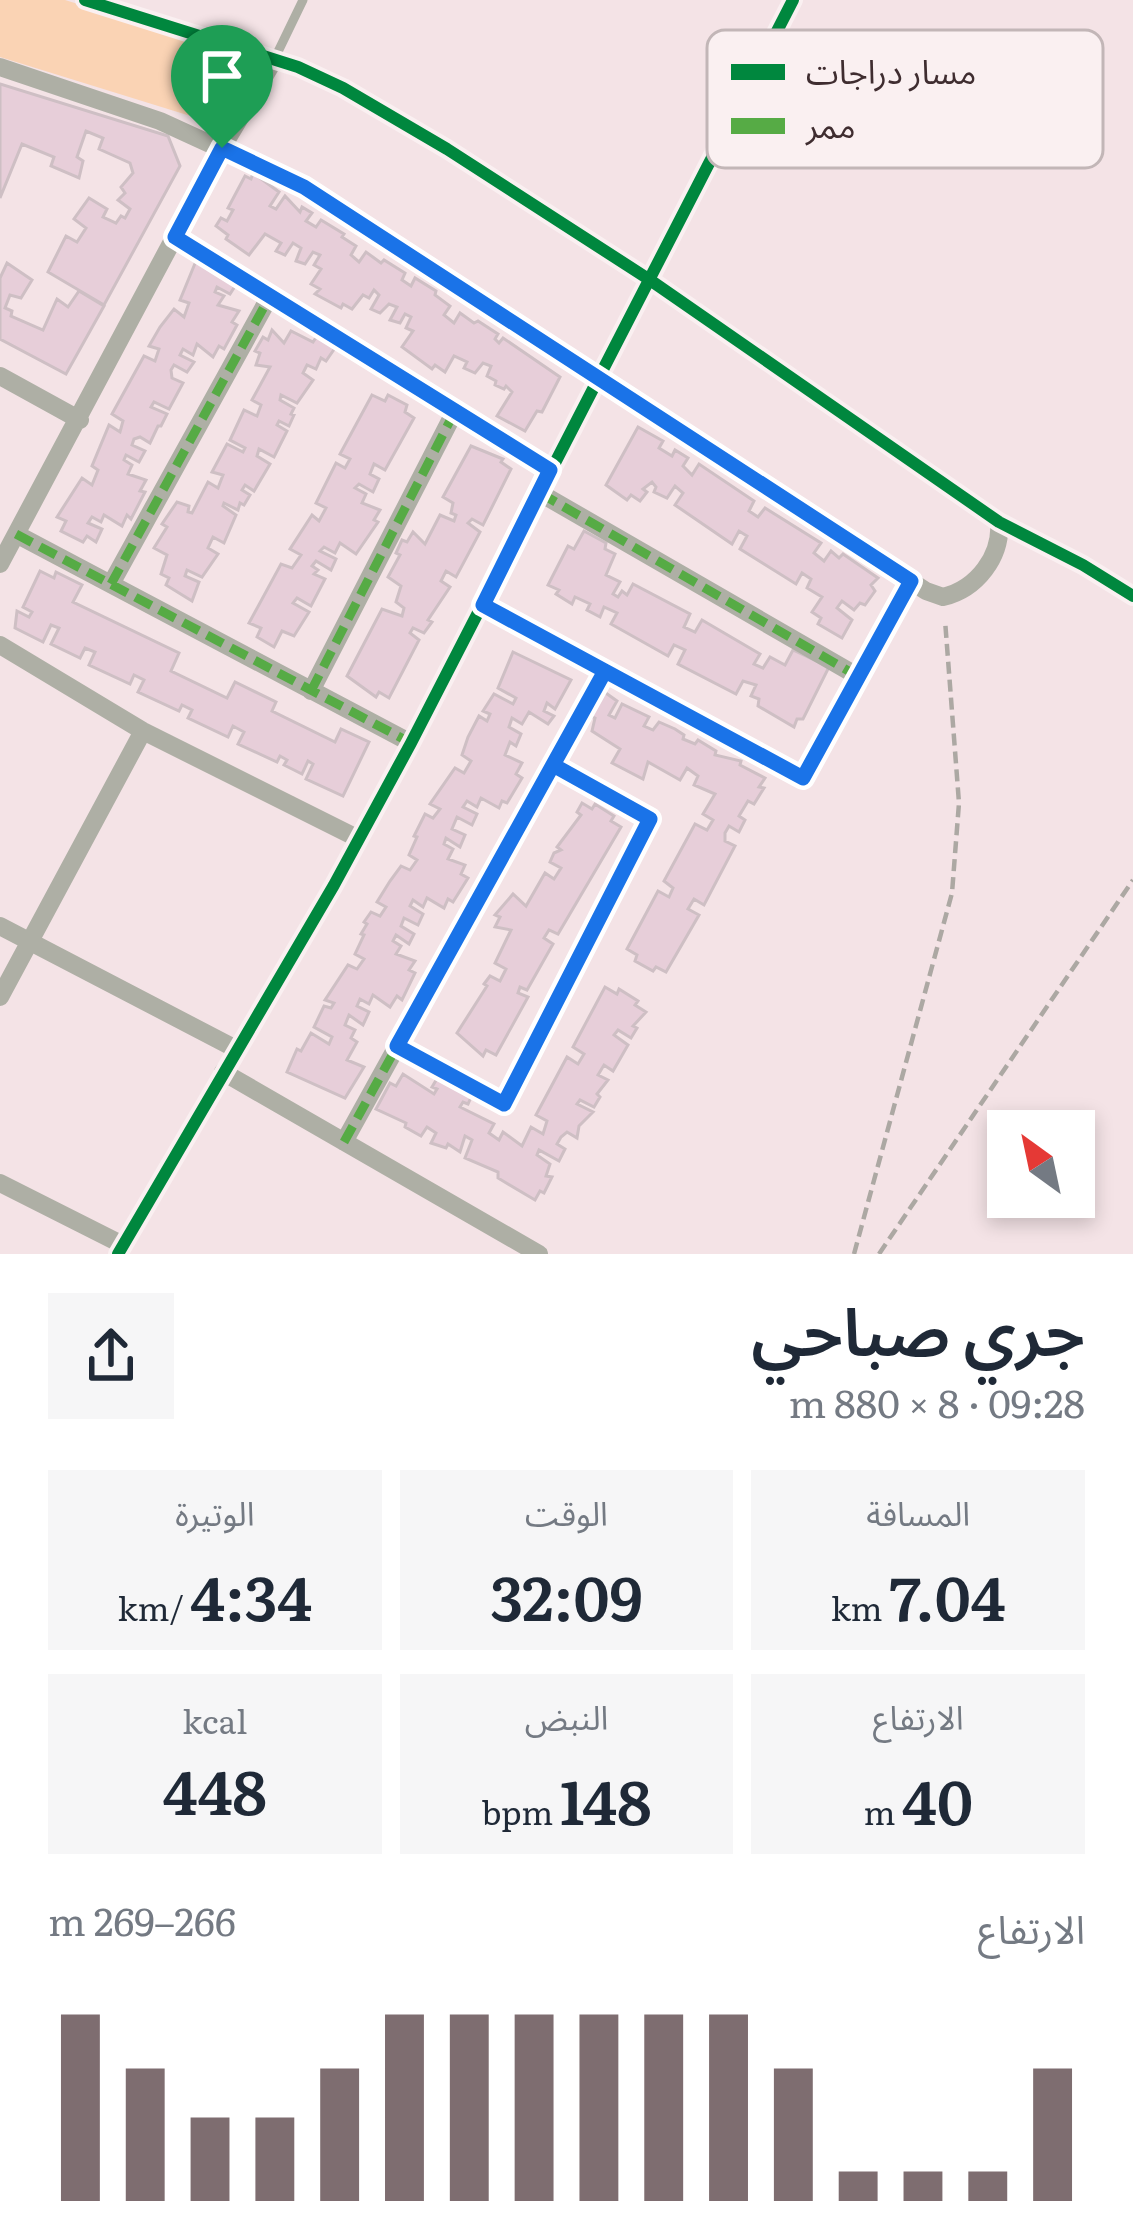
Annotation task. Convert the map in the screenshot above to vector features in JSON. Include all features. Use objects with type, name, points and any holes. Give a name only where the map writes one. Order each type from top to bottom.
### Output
[{"type":"street","points":[[85,0],[274,60],[344,88],[650,280],[999,522],[1133,596]]},
{"type":"street","points":[[779,30],[794,0]]},
{"type":"street","points":[[0,564],[222,148],[274,60]]},
{"type":"street","points":[[0,67],[160,121],[304,187],[911,581],[943,597],[962,591],[988,563],[1000,539],[999,522]]},
{"type":"street","points":[[0,1183],[120,1249],[411,743],[708,168]]},
{"type":"street","points":[[175,237],[550,470]]},
{"type":"street","points":[[111,584],[270,296]]},
{"type":"street","points":[[0,376],[80,420]]},
{"type":"street","points":[[311,691],[454,411]]},
{"type":"street","points":[[540,493],[859,677]]},
{"type":"street","points":[[16,534],[411,743]]},
{"type":"street","points":[[483,605],[803,778],[911,581]]},
{"type":"street","points":[[0,645],[143,731],[358,839]]},
{"type":"street","points":[[344,1142],[605,671]]},
{"type":"street","points":[[0,997],[143,731]]},
{"type":"street","points":[[397,1046],[504,1104],[650,819],[553,765]]},
{"type":"street","points":[[0,926],[236,1049]]},
{"type":"street","points":[[223,1072],[539,1254]]},
{"type":"lane","points":[[274,60],[303,0]]},
{"type":"path","points":[[854,1254],[952,893],[959,803],[943,597]]},
{"type":"path","points":[[878,1254],[1133,880]]},
{"type":"shaded area","points":[[0,0],[65,0],[250,57],[226,127],[0,57]]},
{"type":"building","points":[[0,84],[168,136],[180,166],[104,305],[48,272],[66,236],[77,242],[86,228],[74,219],[89,198],[107,209],[103,217],[116,223],[121,216],[125,218],[130,209],[118,200],[125,193],[121,187],[133,173],[130,163],[99,149],[103,138],[86,131],[77,157],[83,161],[79,178],[51,166],[54,157],[22,144],[0,198]]},
{"type":"building","points":[[253,173],[279,192],[270,206],[276,209],[285,196],[300,212],[302,207],[312,213],[306,221],[316,227],[321,220],[344,234],[356,246],[351,255],[359,262],[366,252],[381,263],[384,260],[405,273],[402,280],[411,286],[415,278],[436,291],[450,306],[444,315],[454,323],[460,313],[478,321],[498,334],[499,343],[503,338],[560,377],[542,412],[537,411],[525,431],[497,416],[512,392],[487,376],[491,366],[483,363],[475,373],[454,356],[445,372],[435,365],[432,369],[402,347],[413,331],[406,328],[411,317],[405,314],[400,323],[390,320],[397,307],[389,304],[380,313],[371,309],[379,295],[374,290],[352,309],[315,294],[320,289],[311,284],[321,269],[314,265],[320,255],[313,252],[305,264],[296,261],[301,248],[293,243],[285,255],[276,251],[281,243],[265,234],[249,255],[226,239],[228,235],[216,226],[221,218],[227,221],[233,210],[228,208],[245,176],[251,179]]},
{"type":"building","points":[[196,261],[237,283],[230,294],[217,287],[215,292],[224,296],[218,305],[239,311],[232,322],[237,325],[224,349],[219,346],[213,357],[197,344],[193,355],[183,349],[180,355],[194,362],[187,372],[174,365],[171,370],[172,378],[183,383],[169,409],[154,402],[151,407],[167,414],[161,426],[150,443],[134,439],[132,445],[145,451],[139,462],[126,455],[124,460],[132,465],[128,474],[146,480],[140,491],[145,492],[122,526],[104,515],[101,522],[92,517],[88,523],[102,529],[96,542],[87,536],[83,542],[61,531],[66,521],[57,517],[82,478],[92,485],[98,470],[92,466],[109,425],[120,432],[123,421],[112,414],[144,356],[155,361],[159,349],[149,346],[160,327],[174,309],[184,317],[189,303],[180,300]]},
{"type":"building","points":[[7,263],[32,280],[21,298],[10,295],[5,308],[12,311],[11,316],[43,330],[57,299],[68,307],[79,291],[104,306],[66,374],[0,339],[0,278]]},
{"type":"building","points":[[272,330],[284,343],[291,331],[313,342],[317,336],[335,348],[326,361],[321,358],[316,369],[307,365],[303,373],[313,380],[297,403],[281,395],[280,400],[294,408],[294,415],[289,426],[279,421],[277,425],[287,431],[274,457],[259,449],[257,456],[270,464],[254,491],[245,485],[242,490],[250,495],[244,505],[240,503],[238,510],[224,503],[236,515],[224,543],[213,537],[208,548],[218,554],[202,577],[187,570],[185,576],[199,582],[192,601],[166,585],[169,578],[161,574],[167,555],[154,548],[177,502],[189,506],[192,513],[208,482],[218,488],[223,475],[212,472],[227,444],[243,452],[245,448],[230,440],[244,410],[257,416],[261,405],[252,400],[270,367],[256,365],[260,353],[255,351]]},
{"type":"building","points":[[372,395],[385,401],[388,395],[407,405],[405,412],[414,418],[385,470],[374,464],[370,474],[379,479],[373,492],[359,484],[355,488],[366,494],[362,503],[380,510],[374,520],[378,522],[356,554],[340,543],[335,553],[324,547],[320,551],[336,559],[331,570],[316,561],[312,566],[318,570],[314,574],[325,579],[311,606],[297,598],[293,603],[309,612],[294,636],[282,631],[274,647],[257,637],[261,628],[249,623],[281,564],[292,568],[301,555],[290,549],[312,515],[319,521],[326,508],[316,503],[336,463],[345,468],[350,459],[340,454]]},
{"type":"building","points":[[638,427],[663,441],[659,448],[688,458],[683,466],[692,475],[699,464],[754,501],[749,511],[758,517],[765,508],[821,543],[814,553],[824,561],[831,551],[839,558],[843,554],[878,578],[865,605],[860,603],[854,610],[842,601],[837,608],[852,620],[842,638],[818,624],[821,618],[812,612],[822,597],[807,588],[811,579],[802,573],[796,584],[740,549],[747,536],[739,531],[732,544],[675,505],[683,493],[675,486],[667,498],[654,492],[652,482],[643,489],[647,492],[640,501],[631,495],[627,500],[606,485]]},
{"type":"building","points":[[471,446],[503,459],[511,469],[483,525],[472,519],[468,523],[480,532],[456,577],[446,571],[441,581],[450,587],[428,620],[432,622],[424,633],[413,628],[410,633],[419,640],[389,698],[379,692],[376,697],[347,676],[382,609],[402,616],[404,608],[396,602],[401,586],[388,577],[402,540],[407,542],[413,532],[425,544],[440,515],[454,521],[453,503],[443,497]]},
{"type":"building","points":[[584,531],[615,554],[606,575],[620,582],[613,594],[618,597],[622,591],[627,595],[633,584],[690,614],[684,627],[695,632],[702,620],[760,654],[754,664],[763,668],[770,657],[785,665],[793,650],[829,667],[803,719],[797,719],[794,727],[758,706],[759,699],[751,696],[756,685],[743,681],[736,694],[678,664],[685,650],[674,645],[668,656],[611,624],[617,613],[604,607],[600,617],[587,610],[590,604],[575,597],[572,604],[556,594],[559,590],[548,585],[568,546],[574,549]]},
{"type":"building","points":[[40,571],[54,578],[56,572],[82,585],[73,602],[179,653],[171,671],[227,698],[235,682],[276,702],[272,711],[335,742],[341,729],[369,742],[343,796],[306,779],[313,764],[308,761],[302,774],[284,765],[287,760],[280,756],[277,762],[238,744],[244,732],[233,726],[228,737],[188,718],[192,710],[182,705],[179,711],[138,692],[144,680],[134,675],[130,684],[89,665],[95,652],[85,648],[80,658],[51,644],[59,628],[51,625],[43,642],[15,628],[17,611],[29,617],[32,612],[23,607]]},
{"type":"building","points":[[513,652],[571,680],[555,709],[547,703],[544,711],[554,716],[548,724],[529,712],[522,724],[512,718],[509,727],[521,734],[516,746],[510,742],[505,755],[522,763],[516,774],[522,778],[499,808],[481,798],[477,807],[467,801],[463,807],[477,814],[472,825],[457,817],[452,829],[465,835],[460,847],[446,838],[444,844],[453,849],[448,859],[465,865],[461,874],[468,878],[444,908],[427,898],[423,907],[413,900],[410,906],[423,914],[418,925],[404,918],[401,926],[414,934],[409,944],[396,935],[393,941],[401,946],[396,954],[415,961],[409,970],[415,973],[402,1000],[397,996],[390,1007],[373,995],[369,1004],[360,999],[357,1006],[369,1012],[363,1025],[349,1015],[345,1025],[355,1030],[351,1038],[357,1042],[347,1060],[364,1067],[345,1098],[287,1072],[311,1033],[329,1044],[332,1037],[314,1027],[324,1006],[331,1008],[334,1003],[325,1000],[348,965],[357,969],[364,959],[355,954],[364,922],[371,912],[380,916],[386,907],[377,902],[401,866],[410,870],[417,860],[409,855],[414,836],[425,814],[433,818],[440,809],[430,804],[455,768],[464,773],[471,761],[462,755],[479,716],[487,721],[490,714],[483,711],[494,694],[513,704],[516,698],[498,688]]},
{"type":"building","points":[[603,691],[617,701],[609,715],[615,718],[622,704],[649,717],[644,726],[653,730],[659,722],[684,735],[683,739],[695,744],[698,740],[716,751],[715,755],[741,761],[740,765],[765,778],[754,804],[748,801],[739,816],[745,820],[739,832],[729,826],[725,833],[725,841],[735,846],[704,905],[694,899],[688,909],[699,915],[666,972],[635,961],[637,955],[627,949],[658,891],[669,897],[673,888],[664,881],[695,824],[707,830],[713,820],[703,814],[715,794],[694,785],[698,776],[687,768],[680,780],[648,762],[643,779],[612,763],[620,749],[592,731],[595,718],[589,715]]},
{"type":"building","points":[[582,803],[592,809],[595,804],[614,816],[611,821],[621,827],[558,934],[549,930],[544,938],[553,944],[527,990],[520,987],[518,993],[528,997],[496,1055],[486,1050],[483,1056],[457,1033],[490,976],[500,981],[506,969],[495,963],[511,930],[495,927],[500,917],[495,915],[513,894],[526,906],[545,873],[554,879],[561,868],[550,862],[581,815],[577,812]]},
{"type":"building","points":[[605,987],[617,994],[619,989],[646,1012],[633,1026],[637,1028],[631,1038],[618,1030],[614,1035],[628,1045],[613,1071],[604,1065],[598,1075],[608,1080],[594,1107],[580,1100],[577,1104],[593,1112],[579,1126],[577,1138],[567,1132],[561,1137],[557,1144],[565,1149],[559,1161],[539,1150],[537,1155],[550,1164],[546,1176],[552,1177],[535,1200],[498,1178],[498,1172],[465,1158],[472,1140],[465,1136],[460,1152],[448,1144],[446,1148],[431,1143],[436,1133],[427,1127],[421,1136],[376,1109],[390,1083],[396,1086],[403,1074],[434,1094],[438,1077],[472,1095],[460,1107],[494,1124],[489,1133],[499,1140],[503,1132],[522,1146],[531,1127],[543,1134],[547,1121],[536,1115],[567,1057],[578,1064],[584,1054],[573,1047]]},
{"type":"marked path","points":[[175,237],[550,470]]},
{"type":"marked path","points":[[111,584],[270,296]]},
{"type":"marked path","points":[[311,691],[455,411]]},
{"type":"marked path","points":[[540,493],[859,677]]},
{"type":"marked path","points":[[16,534],[411,743]]},
{"type":"marked path","points":[[344,1142],[605,671]]},
{"type":"marked path","points":[[397,1046],[504,1104],[650,819],[553,765]]},
{"type":"cycle path","points":[[85,0],[298,67],[343,88],[650,280],[999,522],[1133,596]]},
{"type":"cycle path","points":[[778,30],[793,0]]},
{"type":"cycle path","points":[[118,1254],[334,885],[411,743],[707,167]]},
{"type":"route","points":[[222,148],[175,237],[550,470],[483,605],[605,671],[553,765],[650,819],[504,1104],[397,1046],[605,671],[803,778],[911,581],[304,187],[222,148]]}]
